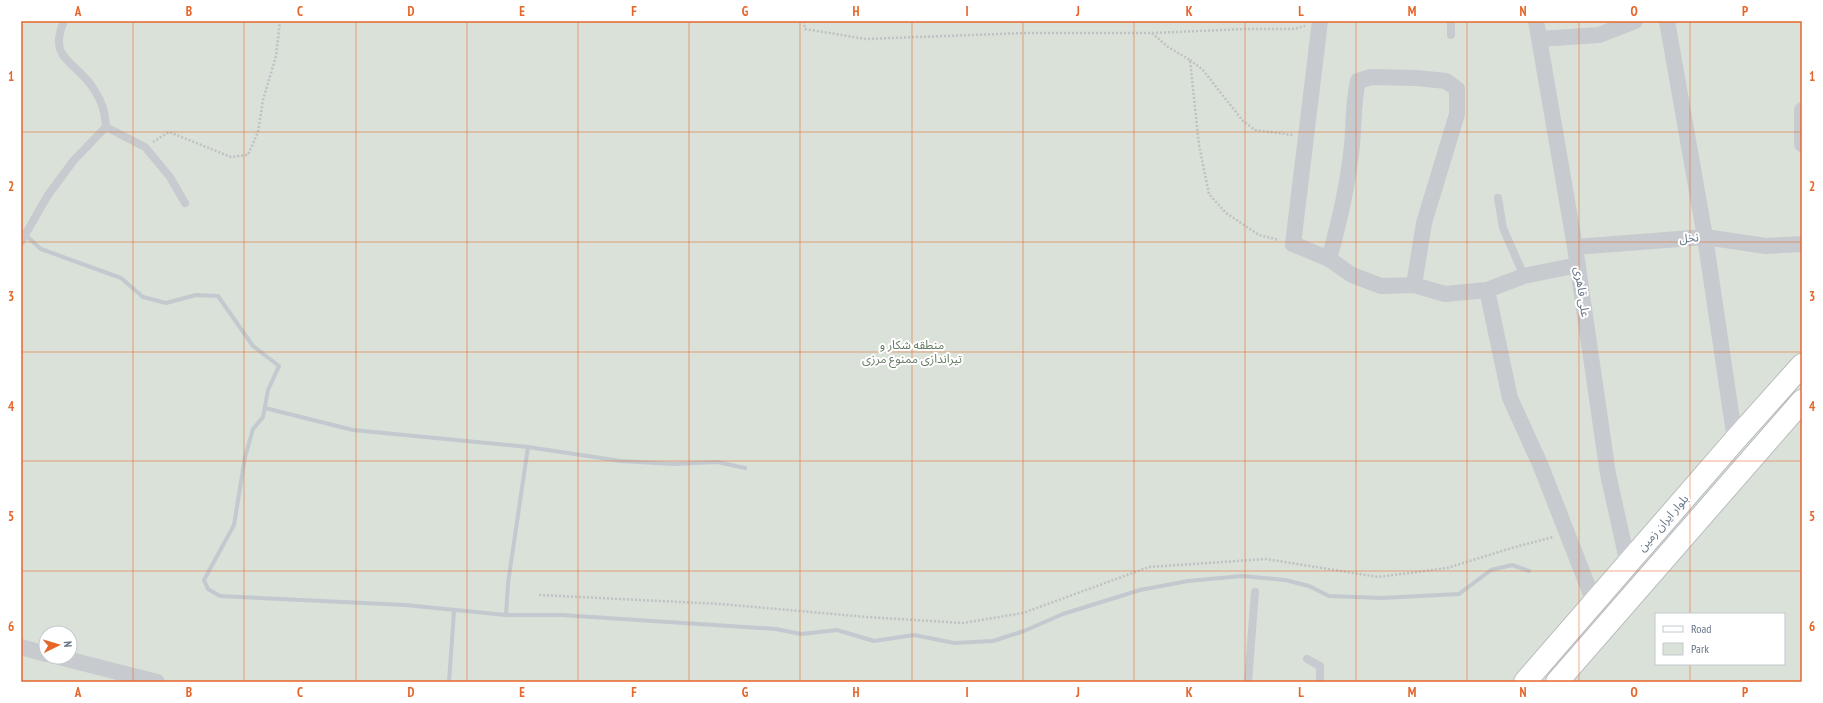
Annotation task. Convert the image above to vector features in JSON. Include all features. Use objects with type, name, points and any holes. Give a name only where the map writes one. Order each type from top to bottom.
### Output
[{"type":"main road","name":"بلوار ایران زمین","points":[[1525,682],[1802,365]]},
{"type":"main road","name":"بلوار ایران زمین","points":[[1557,682],[1802,401]]},
{"type":"street","points":[[1320,21],[1293,244],[1329,259],[1352,275],[1381,286],[1414,285],[1445,294],[1487,290],[1524,276],[1578,265]]},
{"type":"street","name":"علی قاهری","points":[[1536,21],[1575,246],[1608,474],[1628,564]]},
{"type":"street","points":[[1539,39],[1599,35],[1635,21]]},
{"type":"street","points":[[1667,21],[1705,237],[1735,440]]},
{"type":"street","points":[[1329,259],[1345,200],[1352,144],[1355,94],[1358,81],[1371,76],[1446,81],[1457,89],[1457,114],[1424,223],[1414,285]]},
{"type":"street","points":[[1802,110],[1802,144]]},
{"type":"street","name":"نخل","points":[[1575,246],[1705,237],[1766,246],[1802,244]]},
{"type":"street","points":[[1487,290],[1510,398],[1540,464],[1594,602]]},
{"type":"street","points":[[21,647],[38,652]]},
{"type":"street","points":[[78,662],[157,682]]},
{"type":"lane","points":[[22,241],[48,195],[74,160],[106,127],[105,110],[90,84],[62,56],[59,34],[64,21]]},
{"type":"lane","points":[[1451,21],[1451,35]]},
{"type":"lane","points":[[106,127],[145,147],[170,177],[185,203]]},
{"type":"lane","points":[[1498,198],[1503,228],[1524,276]]},
{"type":"lane","points":[[1248,682],[1255,592]]},
{"type":"lane","points":[[1307,659],[1320,666],[1320,682]]},
{"type":"path","points":[[145,147],[169,132],[231,157],[248,155],[258,132],[263,100],[276,56],[280,21]]},
{"type":"path","points":[[804,21],[805,29],[866,39],[1024,33],[1152,33],[1245,29],[1294,29],[1305,26],[1310,21]]},
{"type":"path","points":[[1152,33],[1168,47],[1202,69],[1244,121],[1255,130],[1306,137]]},
{"type":"path","points":[[1190,60],[1199,145],[1209,194],[1226,213],[1259,235],[1293,244]]},
{"type":"path","points":[[539,595],[721,604],[867,617],[963,623],[1023,612],[1149,567],[1266,559],[1378,577],[1447,568],[1515,547],[1568,534]]},
{"type":"green space","name":"منطقه شکار و تیراندازی ممنوع مرزی","points":[[21,21],[1802,21],[1802,682],[21,682]]},
{"type":"waterway","points":[[21,231],[41,249],[121,278],[143,297],[166,303],[196,295],[218,296],[253,346],[279,366],[268,390],[263,417],[253,429],[245,457],[234,525],[204,580],[208,589],[220,596],[405,605],[506,615],[561,615],[776,629],[801,634],[837,630],[874,641],[914,635],[954,643],[993,641],[1024,631],[1063,614],[1140,590],[1188,581],[1242,576],[1285,580],[1309,586],[1329,596],[1382,598],[1459,594],[1491,570],[1512,565],[1529,571]]},
{"type":"waterway","points":[[265,408],[353,430],[528,447]]},
{"type":"waterway","points":[[506,615],[508,583],[528,447],[621,461],[673,464],[717,462],[745,468]]},
{"type":"waterway","points":[[449,682],[454,611]]}]
